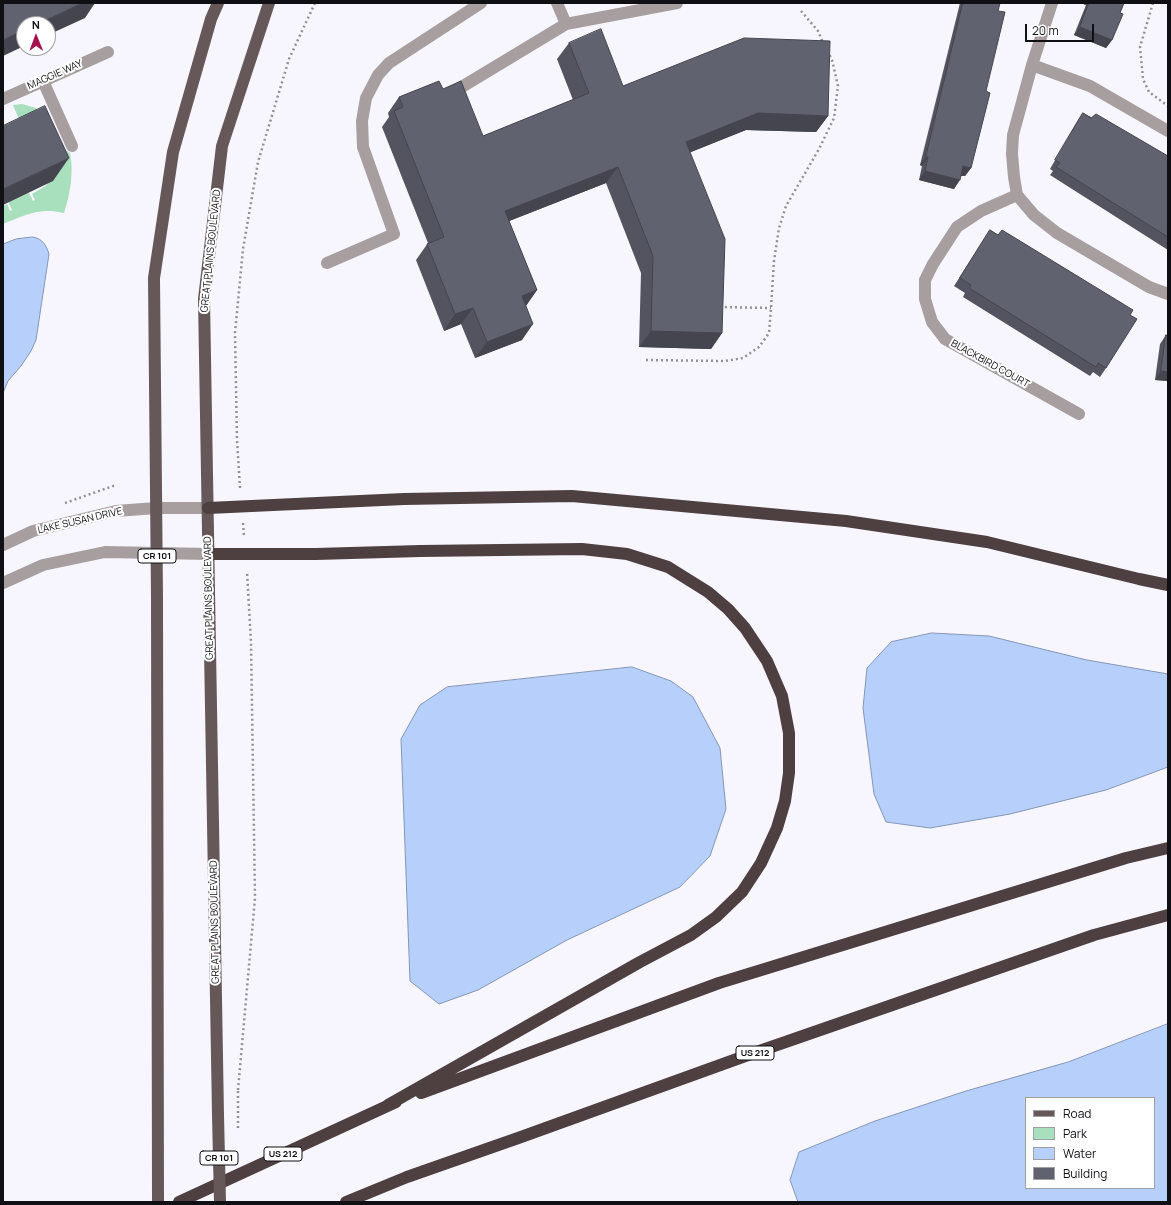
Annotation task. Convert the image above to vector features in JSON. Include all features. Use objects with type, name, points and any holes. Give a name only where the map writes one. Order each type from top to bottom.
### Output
[{"type":"highway","points":[[208,508],[404,499],[579,497],[846,521],[987,542],[1168,585]]},
{"type":"highway","points":[[208,554],[316,554],[582,549],[627,554],[668,567],[708,592],[728,609],[745,628],[767,661],[782,696],[789,733],[790,773],[785,801],[777,828],[761,863],[742,892],[716,917],[691,935],[633,966],[388,1105]]},
{"type":"highway","name":"US 212","points":[[179,1202],[388,1105],[719,984],[1126,858],[1168,848]]},
{"type":"highway","name":"US 212","points":[[346,1202],[407,1177],[521,1138],[771,1047],[1094,935],[1168,916]]},
{"type":"main road","name":"CR 101","points":[[158,1202],[157,554],[154,278],[173,152],[211,19],[218,3]]},
{"type":"main road","name":"GREAT PLAINS BOULEVARD","points":[[220,1202],[204,299],[224,138],[269,3]]},
{"type":"street","points":[[327,263],[394,234],[363,147],[362,121],[366,98],[378,75],[389,63],[481,3]]},
{"type":"street","points":[[557,3],[566,24]]},
{"type":"street","points":[[450,94],[566,24],[677,3]]},
{"type":"street","points":[[1052,3],[1032,65],[1013,135],[1012,154],[1014,177],[1018,195],[1034,214],[1057,233],[1149,287],[1168,294]]},
{"type":"street","name":"MAGGIE WAY","points":[[3,99],[108,52]]},
{"type":"street","points":[[1032,65],[1090,86],[1168,131]]},
{"type":"street","points":[[43,81],[72,146]]},
{"type":"street","name":"BLACKBIRD COURT","points":[[1018,195],[981,211],[957,227],[933,264],[925,280],[926,299],[932,322],[945,339],[1079,414]]},
{"type":"street","name":"LAKE SUSAN DRIVE","points":[[3,545],[33,531],[116,511],[156,508],[208,508]]},
{"type":"street","points":[[3,583],[43,565],[104,552],[116,551],[157,554],[208,554]]},
{"type":"path","points":[[238,1090],[255,898],[251,643],[246,554],[236,440],[236,333],[243,248],[258,162],[289,60],[315,3]]},
{"type":"path","points":[[1153,3],[1140,47],[1143,79],[1148,92],[1168,106]]},
{"type":"path","points":[[646,360],[725,361],[744,358],[759,347],[768,333],[774,261],[779,228],[786,206],[819,149],[834,118],[838,86],[832,60],[818,31],[801,10]]},
{"type":"path","points":[[719,307],[771,308]]},
{"type":"green space","points":[[22,104],[36,108],[40,112],[64,149],[70,153],[72,168],[70,191],[64,213],[56,211],[40,211],[3,224],[3,206],[7,204],[10,211],[12,210],[7,199],[28,191],[33,201],[35,200],[32,194],[47,185],[13,105]]},
{"type":"water","points":[[33,237],[44,243],[49,254],[36,340],[21,366],[8,381],[3,393],[3,244],[16,239]]},
{"type":"water","points":[[932,633],[989,636],[1087,660],[1168,674],[1168,767],[1106,790],[1010,814],[930,828],[886,822],[874,794],[863,708],[867,668],[891,642]]},
{"type":"water","points":[[632,667],[671,681],[693,697],[720,748],[726,809],[710,856],[680,887],[567,940],[478,990],[439,1004],[410,981],[401,739],[420,705],[447,687]]},
{"type":"water","points":[[1168,1024],[1168,1202],[798,1202],[790,1180],[799,1152],[875,1121],[966,1091],[1068,1062]]},
{"type":"building","points":[[3,3],[82,3],[55,16],[16,16],[16,34],[3,40]]},
{"type":"building","points":[[963,3],[1000,3],[998,11],[1005,12],[986,91],[990,93],[971,168],[963,166],[960,180],[925,171],[928,157],[926,157]]},
{"type":"building","points":[[1089,3],[1124,3],[1120,13],[1123,14],[1112,40],[1080,27]]},
{"type":"building","points":[[601,29],[623,86],[744,38],[830,41],[828,116],[758,113],[686,142],[725,239],[722,333],[651,331],[653,256],[618,167],[505,211],[537,290],[522,296],[533,324],[487,342],[473,308],[455,314],[427,244],[444,237],[394,111],[403,107],[399,97],[439,81],[443,89],[461,81],[483,136],[589,93],[569,43]]},
{"type":"building","points":[[45,106],[69,158],[3,189],[3,126]]},
{"type":"building","points":[[1083,113],[1091,118],[1096,114],[1168,156],[1168,237],[1056,167],[1060,163],[1055,160]]},
{"type":"building","points":[[990,230],[998,235],[1002,230],[1133,310],[1130,315],[1137,319],[1106,368],[1098,363],[1096,367],[969,288],[971,285],[960,278]]},
{"type":"building","points":[[1166,335],[1168,336],[1168,372],[1161,371]]}]
